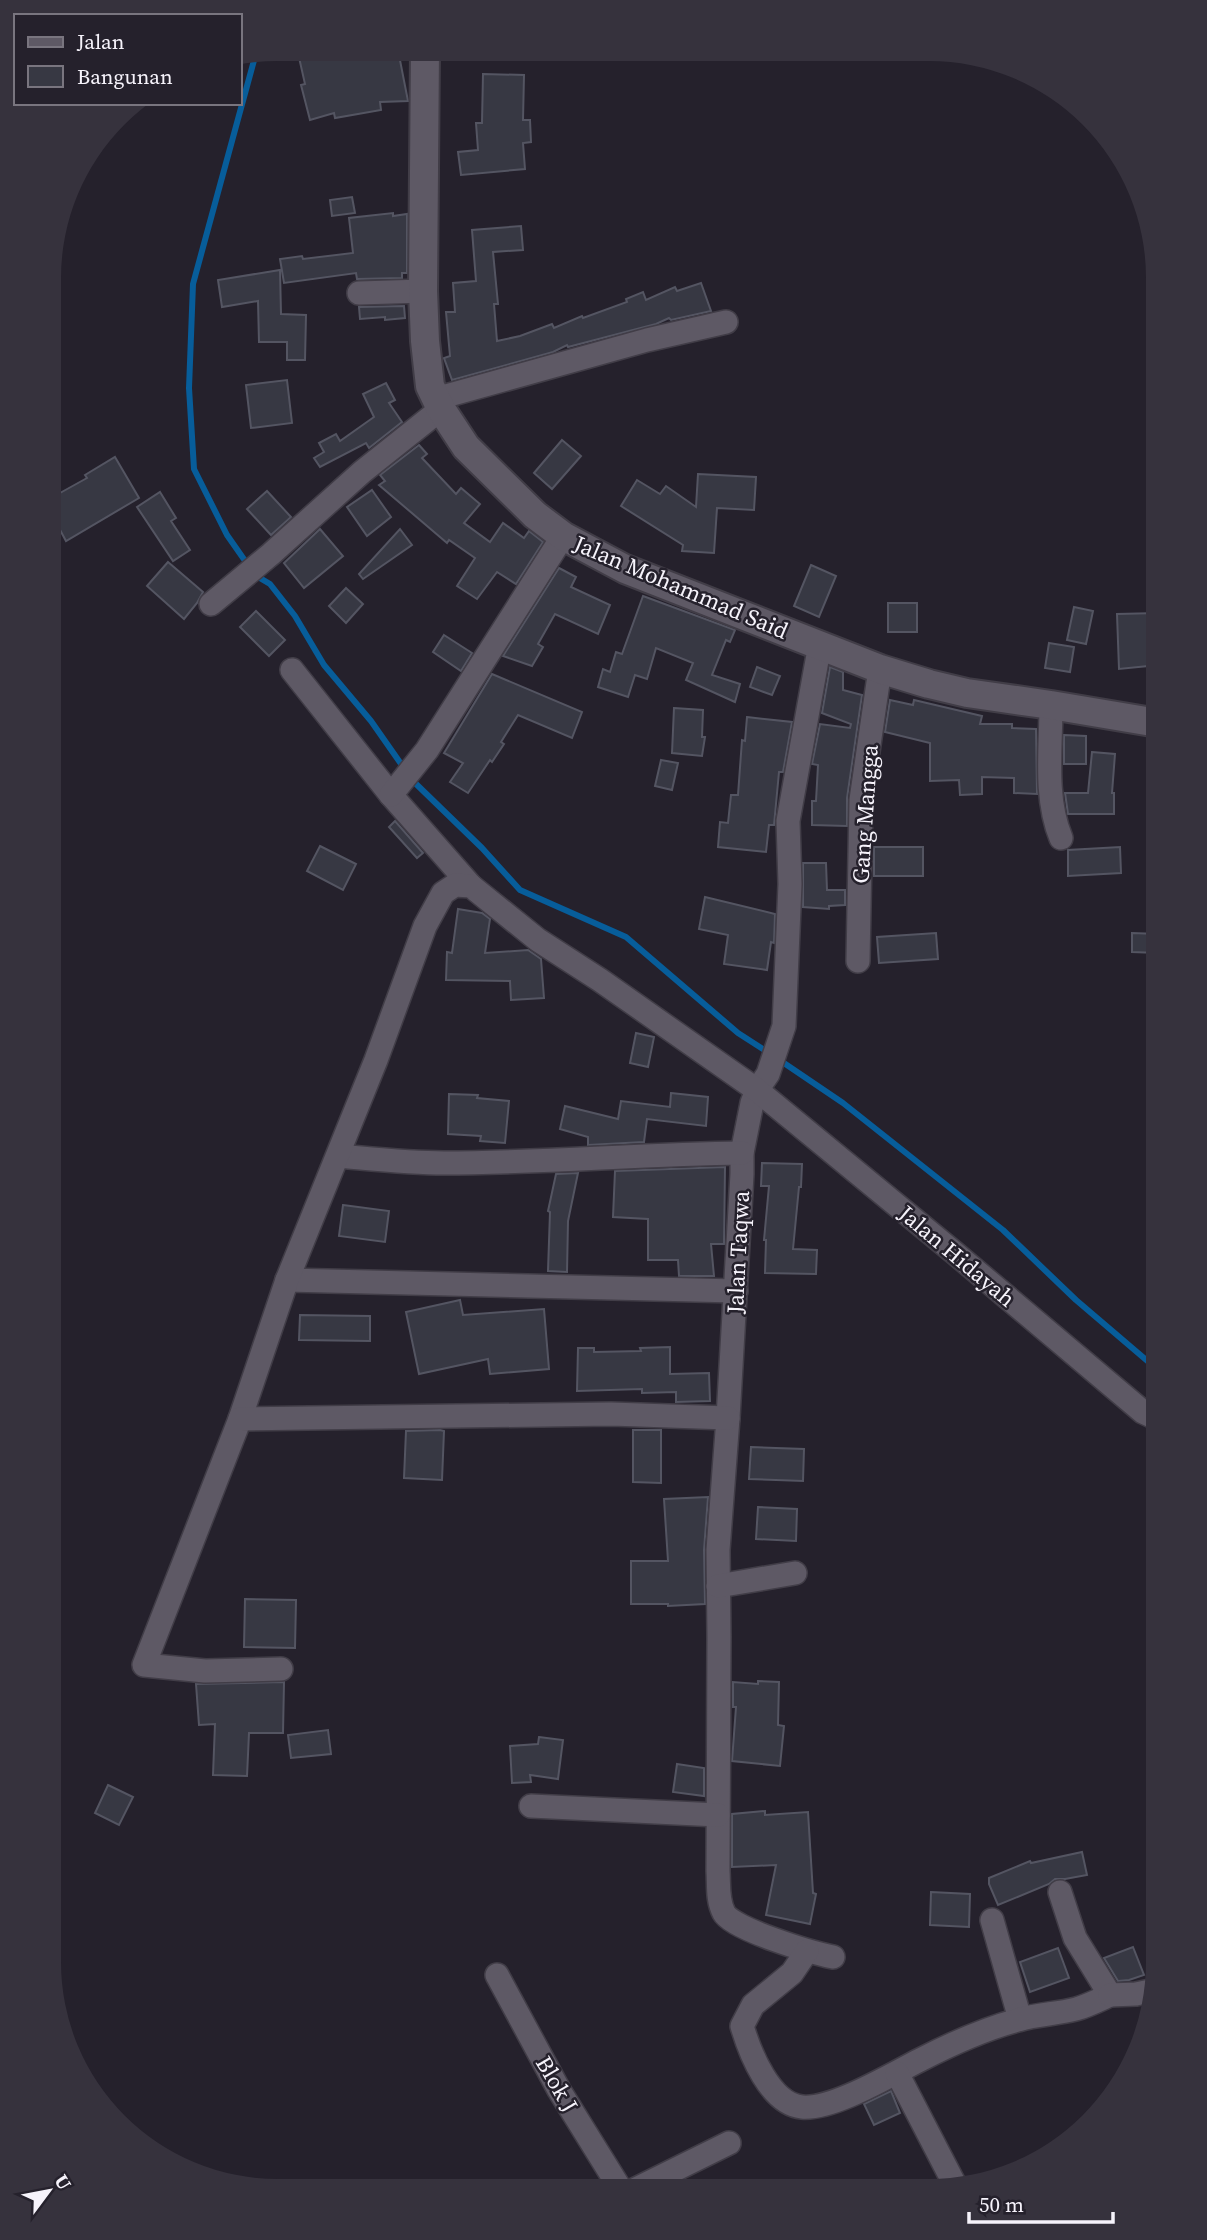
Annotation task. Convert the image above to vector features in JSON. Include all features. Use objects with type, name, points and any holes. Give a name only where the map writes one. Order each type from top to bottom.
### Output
[{"type":"street","name":"Jalan Mohammad Said","points":[[425,62],[424,291],[430,386],[438,404],[466,447],[535,515],[563,536],[625,569],[880,669],[967,693],[1146,721]]},
{"type":"street","points":[[359,293],[424,291]]},
{"type":"street","points":[[211,604],[271,554],[438,404],[647,340],[726,322]]},
{"type":"street","points":[[396,789],[428,750],[563,536]]},
{"type":"street","name":"Jalan Taqwa","points":[[807,1951],[743,1928],[725,1917],[719,1902],[718,1550],[729,1418],[741,1153],[752,1103],[784,1026],[790,884],[788,821],[820,645]]},
{"type":"street","name":"Gang Mangga","points":[[858,961],[861,800],[880,669]]},
{"type":"street","name":"Jalan Hidayah","points":[[292,670],[396,789],[471,886],[538,940],[763,1082],[1145,1413]]},
{"type":"street","points":[[1051,705],[1051,800],[1061,838]]},
{"type":"street","points":[[281,1669],[205,1671],[144,1665],[240,1419],[287,1280],[376,1060],[425,926],[443,893],[455,885],[471,886]]},
{"type":"street","points":[[338,1156],[440,1163],[741,1153]]},
{"type":"street","points":[[287,1280],[736,1291]]},
{"type":"street","points":[[240,1419],[611,1413],[729,1418]]},
{"type":"street","points":[[718,1586],[795,1573]]},
{"type":"street","points":[[531,1806],[718,1815]]},
{"type":"street","points":[[1060,1892],[1076,1938],[1110,1995]]},
{"type":"street","points":[[992,1920],[1020,2019]]},
{"type":"street","points":[[833,1957],[807,1951],[792,1973],[753,2005],[742,2026],[749,2050],[771,2087],[786,2102],[803,2108],[831,2103],[977,2034],[1020,2019],[1077,2009],[1110,1995],[1143,1992]]},
{"type":"street","name":"Blok J","points":[[497,1975],[559,2090],[614,2179]]},
{"type":"street","points":[[897,2073],[951,2177]]},
{"type":"street","points":[[656,2179],[729,2143]]},
{"type":"building","points":[[300,62],[400,62],[408,101],[380,102],[381,110],[335,118],[334,113],[310,120],[301,85],[305,84]]},
{"type":"building","points":[[483,74],[524,75],[523,120],[530,120],[531,142],[523,143],[525,169],[461,175],[458,152],[478,150],[476,123],[482,123]]},
{"type":"building","points":[[352,197],[355,213],[332,216],[330,200]]},
{"type":"building","points":[[393,213],[393,216],[407,214],[407,273],[402,273],[402,278],[357,279],[356,273],[284,283],[280,259],[353,253],[349,218]]},
{"type":"building","points":[[521,226],[523,250],[493,252],[498,304],[494,304],[497,341],[552,324],[554,328],[627,302],[626,299],[643,292],[646,300],[675,287],[677,291],[701,283],[711,311],[671,320],[669,318],[656,324],[568,347],[567,345],[553,352],[452,380],[444,358],[450,356],[446,312],[455,312],[453,283],[476,281],[472,230]]},
{"type":"building","points":[[280,270],[281,314],[306,315],[305,360],[287,360],[287,342],[259,342],[258,301],[222,307],[218,280]]},
{"type":"building","points":[[404,306],[405,318],[360,319],[359,307]]},
{"type":"building","points":[[287,380],[292,423],[251,428],[246,385]]},
{"type":"building","points":[[386,383],[395,400],[389,403],[402,422],[369,448],[366,443],[320,467],[314,458],[324,452],[319,443],[336,434],[340,441],[374,417],[363,394]]},
{"type":"building","points":[[562,440],[581,456],[552,489],[534,473]]},
{"type":"building","points":[[419,445],[427,454],[422,458],[456,494],[461,488],[480,504],[464,523],[490,542],[503,523],[524,538],[529,531],[543,542],[516,584],[497,572],[477,599],[457,586],[475,558],[449,540],[447,543],[379,485],[385,481],[380,475]]},
{"type":"building","points":[[115,457],[139,498],[66,541],[61,532],[61,492],[87,478],[85,475]]},
{"type":"building","points":[[698,474],[756,477],[754,510],[717,508],[714,553],[682,551],[683,545],[621,506],[637,480],[660,494],[666,486],[696,507]]},
{"type":"building","points":[[372,490],[391,517],[367,536],[347,507]]},
{"type":"building","points":[[267,491],[291,517],[271,535],[247,509]]},
{"type":"building","points":[[160,492],[176,518],[171,521],[190,550],[173,561],[137,507]]},
{"type":"building","points":[[320,529],[343,556],[304,588],[284,563]]},
{"type":"building","points":[[400,529],[412,545],[363,579],[359,574]]},
{"type":"building","points":[[168,562],[203,592],[184,619],[147,586]]},
{"type":"building","points":[[811,565],[836,576],[819,617],[794,606]]},
{"type":"building","points":[[559,568],[576,577],[571,587],[610,605],[598,634],[555,614],[538,644],[543,647],[532,666],[503,656]]},
{"type":"building","points":[[346,588],[363,604],[346,623],[329,606]]},
{"type":"building","points":[[643,596],[735,630],[730,642],[726,640],[712,675],[740,684],[735,702],[686,680],[693,663],[656,648],[647,679],[635,675],[628,697],[598,687],[603,669],[610,672],[616,652],[622,654]]},
{"type":"building","points":[[888,603],[917,603],[917,632],[888,632]]},
{"type":"building","points":[[1074,607],[1093,611],[1086,644],[1067,640]]},
{"type":"building","points":[[256,611],[285,640],[269,656],[240,627]]},
{"type":"building","points":[[1146,613],[1146,666],[1119,669],[1117,614]]},
{"type":"building","points":[[444,635],[472,653],[461,671],[433,652]]},
{"type":"building","points":[[1049,643],[1074,647],[1070,672],[1045,668]]},
{"type":"building","points":[[757,667],[780,676],[772,695],[750,687]]},
{"type":"building","points":[[830,667],[843,672],[843,690],[862,695],[847,798],[847,826],[812,825],[812,801],[816,801],[818,765],[812,764],[820,724],[850,728],[851,724],[822,713]]},
{"type":"building","points":[[492,674],[582,712],[572,738],[518,715],[501,742],[504,744],[468,793],[450,782],[463,763],[444,753]]},
{"type":"building","points":[[890,700],[913,705],[914,700],[982,716],[980,724],[1012,724],[1012,728],[1036,729],[1037,794],[1014,793],[1014,778],[982,777],[982,794],[960,795],[959,780],[930,781],[930,743],[885,732]]},
{"type":"building","points":[[674,708],[703,710],[702,737],[705,737],[702,756],[672,753]]},
{"type":"building","points":[[747,717],[792,722],[783,772],[779,772],[774,825],[769,825],[766,852],[718,847],[720,822],[728,823],[731,795],[738,795],[742,740],[745,741]]},
{"type":"building","points":[[1064,735],[1086,736],[1086,764],[1064,764]]},
{"type":"building","points":[[1092,752],[1115,754],[1112,793],[1114,814],[1068,814],[1065,793],[1088,793]]},
{"type":"building","points":[[661,760],[678,763],[672,790],[655,786]]},
{"type":"building","points":[[395,821],[423,853],[417,858],[389,827]]},
{"type":"building","points":[[320,846],[356,864],[343,890],[307,871]]},
{"type":"building","points":[[874,847],[923,847],[923,876],[874,876]]},
{"type":"building","points":[[1120,847],[1121,873],[1068,876],[1068,850]]},
{"type":"building","points":[[803,863],[826,863],[827,890],[845,890],[845,905],[829,906],[829,909],[803,907]]},
{"type":"building","points":[[705,897],[775,914],[774,943],[771,942],[767,970],[724,964],[728,935],[699,929]]},
{"type":"building","points":[[458,909],[482,913],[490,919],[485,953],[528,950],[541,959],[544,998],[511,1000],[510,981],[446,980],[447,952],[452,953]]},
{"type":"building","points":[[936,933],[938,959],[879,963],[877,937]]},
{"type":"building","points":[[1132,933],[1146,934],[1146,953],[1132,952]]},
{"type":"building","points":[[636,1033],[654,1037],[648,1067],[630,1063]]},
{"type":"building","points":[[671,1093],[708,1097],[706,1126],[647,1119],[644,1142],[588,1145],[588,1137],[560,1129],[565,1106],[618,1119],[621,1101],[670,1107]]},
{"type":"building","points":[[449,1094],[478,1095],[477,1098],[509,1101],[505,1143],[480,1141],[481,1136],[448,1134]]},
{"type":"building","points":[[762,1163],[802,1164],[793,1249],[817,1250],[816,1274],[765,1273],[764,1240],[769,1186],[761,1186]]},
{"type":"building","points":[[725,1167],[724,1244],[711,1244],[714,1276],[679,1276],[678,1260],[648,1260],[648,1219],[613,1217],[615,1171]]},
{"type":"building","points":[[578,1173],[568,1221],[567,1272],[548,1271],[548,1211],[556,1174]]},
{"type":"building","points":[[343,1205],[389,1211],[385,1242],[339,1236]]},
{"type":"building","points":[[460,1300],[463,1315],[544,1309],[549,1369],[490,1374],[488,1359],[419,1374],[406,1312]]},
{"type":"building","points":[[300,1315],[370,1316],[370,1341],[299,1340]]},
{"type":"building","points":[[670,1347],[670,1374],[709,1373],[710,1401],[676,1402],[676,1392],[642,1393],[642,1389],[577,1391],[578,1348],[594,1348],[594,1352]]},
{"type":"building","points":[[633,1430],[661,1430],[661,1483],[633,1482]]},
{"type":"building","points":[[406,1431],[444,1431],[442,1480],[404,1478]]},
{"type":"building","points":[[751,1447],[804,1449],[803,1481],[749,1479]]},
{"type":"building","points":[[708,1497],[704,1550],[705,1604],[631,1604],[631,1561],[668,1561],[664,1499]]},
{"type":"building","points":[[758,1507],[797,1509],[796,1541],[756,1539]]},
{"type":"building","points":[[245,1599],[296,1600],[295,1648],[244,1647]]},
{"type":"building","points":[[758,1681],[779,1682],[778,1725],[784,1726],[780,1766],[732,1761],[736,1707],[733,1707],[733,1682],[758,1684]]},
{"type":"building","points":[[284,1682],[283,1733],[249,1733],[247,1776],[213,1775],[215,1724],[199,1725],[196,1684]]},
{"type":"building","points":[[328,1730],[331,1754],[291,1758],[288,1735]]},
{"type":"building","points":[[539,1737],[563,1740],[558,1779],[530,1775],[531,1782],[512,1783],[510,1746],[538,1744]]},
{"type":"building","points":[[677,1764],[704,1768],[704,1796],[673,1792]]},
{"type":"building","points":[[108,1785],[133,1797],[119,1825],[95,1813]]},
{"type":"building","points":[[765,1811],[765,1815],[808,1812],[813,1893],[816,1894],[810,1924],[766,1915],[776,1865],[732,1867],[732,1814]]},
{"type":"building","points":[[1082,1852],[1087,1875],[1055,1879],[998,1905],[989,1878],[1030,1861],[1031,1863]]},
{"type":"building","points":[[931,1892],[970,1894],[969,1927],[930,1925]]},
{"type":"building","points":[[1133,1947],[1144,1975],[1118,1981],[1104,1958]]},
{"type":"building","points":[[1058,1948],[1069,1978],[1030,1992],[1020,1962]]},
{"type":"building","points":[[891,2091],[900,2113],[874,2125],[864,2104]]},
{"type":"waterway","points":[[242,104],[253,63]]},
{"type":"waterway","points":[[242,105],[193,284],[189,388],[194,469],[227,535],[255,575],[270,584],[295,616],[324,665],[371,721],[413,781],[482,848],[520,890],[626,937],[738,1033],[769,1053]]},
{"type":"waterway","points":[[778,1059],[843,1103],[1003,1230],[1076,1300],[1145,1359]]}]
